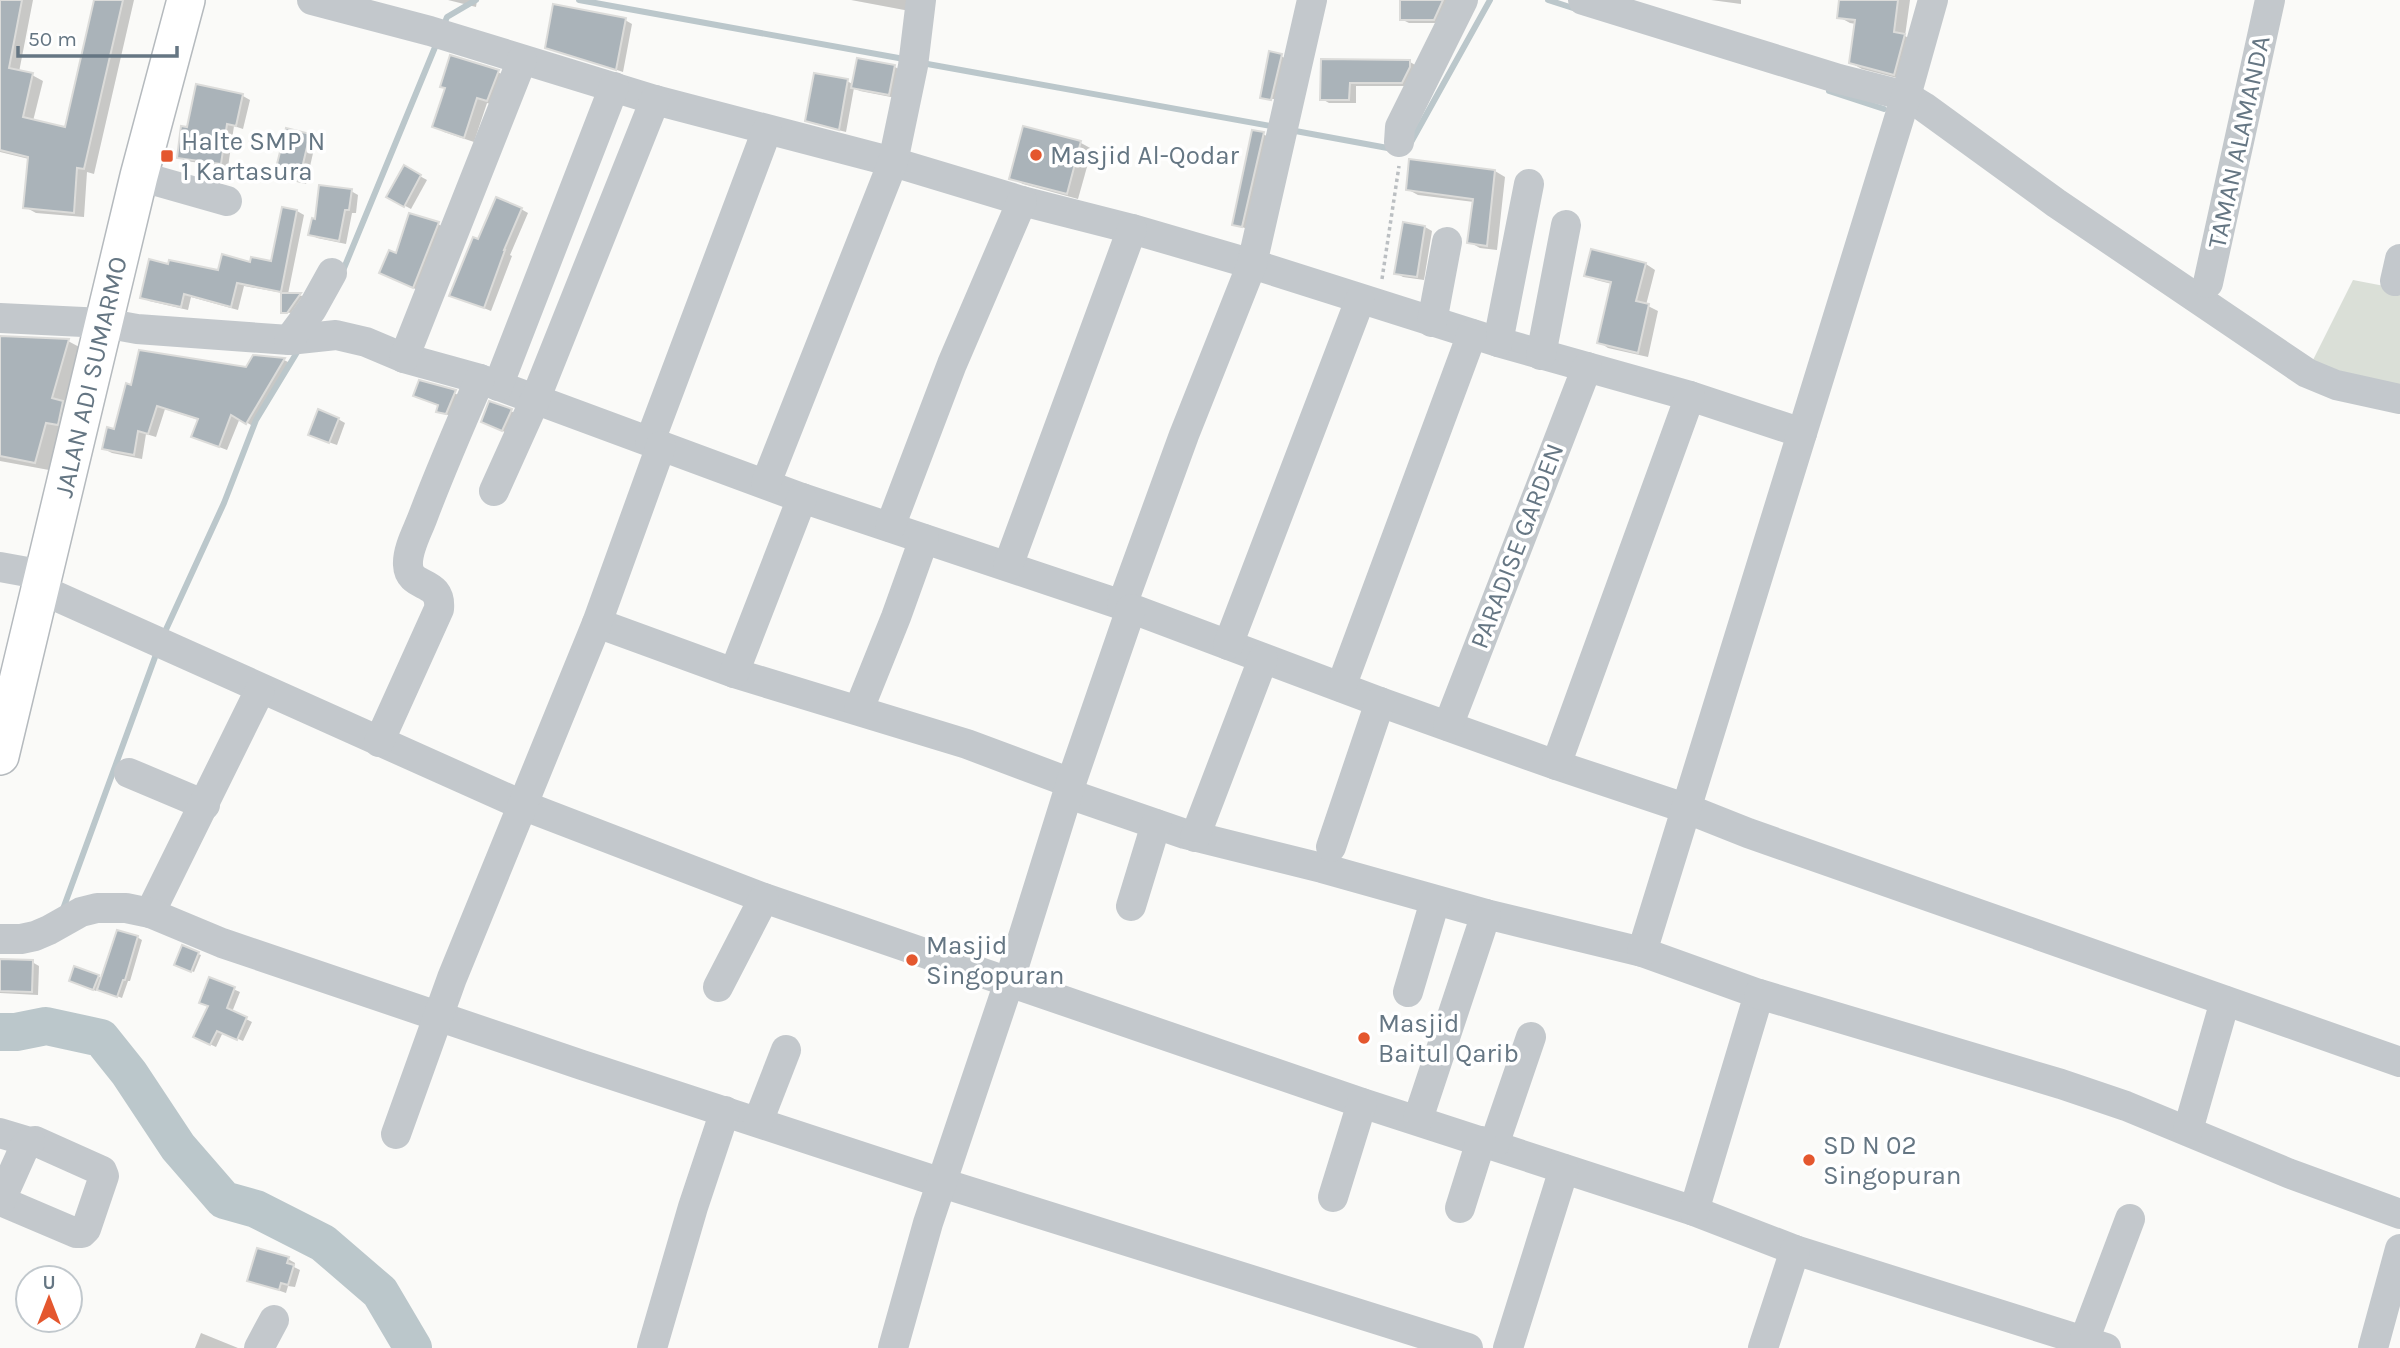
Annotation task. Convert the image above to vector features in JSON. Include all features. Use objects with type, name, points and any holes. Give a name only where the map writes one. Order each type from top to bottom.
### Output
[{"type":"main road","name":"JALAN ADI SUMARMO","points":[[1,750],[139,176],[186,0]]},
{"type":"street","points":[[766,483],[893,162],[915,55],[921,0]]},
{"type":"street","points":[[893,1348],[928,1223],[1009,982],[1126,607],[1184,435],[1252,264],[1312,0]]},
{"type":"street","points":[[1400,151],[1400,127],[1463,0]]},
{"type":"street","points":[[1583,0],[1839,79],[1906,96],[2056,203],[2307,373],[2336,385],[2400,399]]},
{"type":"street","points":[[1642,951],[1906,96],[1933,0]]},
{"type":"street","name":"TAMAN ALAMANDA","points":[[2208,283],[2270,0]]},
{"type":"street","points":[[327,2],[656,100],[893,162],[1022,201],[1252,264],[1432,322],[1690,396],[1802,433]]},
{"type":"street","points":[[404,358],[522,60]]},
{"type":"street","points":[[379,742],[439,609],[438,594],[432,587],[410,574],[408,557],[440,473],[489,382],[614,87]]},
{"type":"street","points":[[494,491],[535,400],[656,100]]},
{"type":"street","points":[[396,1134],[438,1014],[597,623],[655,444],[767,130]]},
{"type":"street","points":[[139,176],[227,201]]},
{"type":"street","points":[[1341,687],[1485,338],[1529,184]]},
{"type":"street","points":[[890,527],[961,341],[1022,201]]},
{"type":"street","points":[[1541,355],[1566,225]]},
{"type":"street","points":[[1008,566],[1132,229]]},
{"type":"street","points":[[1432,322],[1447,242]]},
{"type":"street","points":[[301,339],[312,309],[332,273]]},
{"type":"street","points":[[1228,645],[1369,302]]},
{"type":"street","points":[[0,318],[104,323],[138,329],[301,339],[336,335],[366,342],[404,358],[489,382],[802,498],[1126,607],[1556,765],[1685,808],[1748,833],[2400,1062]]},
{"type":"street","name":"PARADISE GARDEN","points":[[1448,726],[1587,367]]},
{"type":"street","points":[[1556,765],[1690,396]]},
{"type":"street","points":[[734,673],[802,498]]},
{"type":"street","points":[[859,709],[924,539]]},
{"type":"street","points":[[0,567],[42,582],[260,690],[522,805],[764,898],[1363,1103],[1694,1211],[1795,1250],[2095,1345],[2130,1219]]},
{"type":"street","points":[[597,623],[734,673],[967,744],[1070,789],[1195,837],[1322,868],[1435,901],[1642,951],[1759,994],[2050,1080],[2188,1130],[2288,1173],[2400,1214]]},
{"type":"street","points":[[1195,837],[1263,659]]},
{"type":"street","points":[[149,913],[260,690]]},
{"type":"street","points":[[1331,847],[1380,702]]},
{"type":"street","points":[[129,774],[205,805]]},
{"type":"street","points":[[1131,905],[1156,824]]},
{"type":"street","points":[[718,987],[764,898]]},
{"type":"street","points":[[1408,992],[1435,901]]},
{"type":"street","points":[[0,939],[35,936],[81,912],[97,908],[126,908],[149,913],[222,943],[1399,1338],[1468,1348]]},
{"type":"street","points":[[1418,1119],[1486,914]]},
{"type":"street","points":[[1694,1211],[1759,994]]},
{"type":"street","points":[[2188,1130],[2225,1001]]},
{"type":"street","points":[[1460,1208],[1531,1037]]},
{"type":"street","points":[[758,1122],[786,1050]]},
{"type":"street","points":[[1333,1197],[1363,1103]]},
{"type":"street","points":[[652,1348],[693,1207],[725,1111]]},
{"type":"street","points":[[0,1133],[35,1141],[102,1171],[104,1183],[86,1230],[82,1233],[76,1233],[0,1202],[25,1146],[30,1142]]},
{"type":"street","points":[[1508,1348],[1564,1169]]},
{"type":"street","points":[[2373,1348],[2400,1249]]},
{"type":"street","points":[[1763,1348],[1795,1250]]},
{"type":"street","points":[[259,1348],[274,1321]]},
{"type":"path","points":[[1369,302],[1400,151]]},
{"type":"shaded area","points":[[2353,280],[2400,289],[2400,387],[2310,366]]},
{"type":"building","points":[[0,0],[22,0],[9,68],[33,73],[23,117],[65,127],[94,0],[123,0],[84,169],[77,168],[74,213],[23,208],[28,157],[0,150]]},
{"type":"building","points":[[1400,0],[1443,0],[1434,20],[1400,20]]},
{"type":"building","points":[[1839,0],[1898,0],[1894,32],[1905,34],[1894,75],[1849,63],[1855,20],[1837,18]]},
{"type":"building","points":[[553,4],[626,18],[616,70],[545,48]]},
{"type":"building","points":[[1269,51],[1282,54],[1271,100],[1260,98]]},
{"type":"building","points":[[450,55],[499,70],[487,101],[477,98],[464,138],[432,127],[445,88],[440,87]]},
{"type":"building","points":[[857,58],[895,65],[889,95],[851,88]]},
{"type":"building","points":[[1321,59],[1410,60],[1410,67],[1402,83],[1350,83],[1349,100],[1320,100]]},
{"type":"building","points":[[814,73],[848,79],[839,130],[805,121]]},
{"type":"building","points":[[196,84],[243,94],[236,126],[227,124],[221,164],[177,158],[181,126],[187,127]]},
{"type":"building","points":[[1023,126],[1081,141],[1067,194],[1009,179]]},
{"type":"building","points":[[286,128],[310,134],[299,181],[274,176]]},
{"type":"building","points":[[1252,130],[1264,132],[1242,227],[1232,225]]},
{"type":"building","points":[[1409,159],[1495,170],[1487,246],[1467,243],[1473,199],[1406,190]]},
{"type":"building","points":[[404,165],[421,175],[404,207],[386,197]]},
{"type":"building","points":[[319,185],[352,189],[349,210],[345,210],[339,241],[308,235],[312,218],[315,219]]},
{"type":"building","points":[[496,197],[522,208],[484,308],[449,296],[473,237],[478,239]]},
{"type":"building","points":[[282,207],[297,210],[281,292],[237,283],[231,307],[184,294],[181,307],[140,298],[149,259],[168,264],[169,260],[218,270],[222,254],[250,262],[251,257],[271,261]]},
{"type":"building","points":[[409,213],[439,222],[413,288],[379,273],[389,250],[396,253]]},
{"type":"building","points":[[1403,222],[1425,226],[1417,277],[1394,274]]},
{"type":"building","points":[[1591,249],[1646,263],[1636,301],[1649,304],[1638,353],[1597,343],[1611,282],[1584,276]]},
{"type":"building","points":[[281,293],[301,293],[287,313],[281,313]]},
{"type":"building","points":[[0,336],[69,339],[52,398],[63,401],[58,425],[46,423],[35,463],[0,456]]},
{"type":"building","points":[[139,350],[246,367],[253,355],[285,358],[246,424],[231,415],[219,447],[191,437],[198,419],[157,406],[148,434],[138,431],[134,455],[102,449],[107,427],[114,429],[126,383],[131,385]]},
{"type":"building","points":[[419,380],[456,390],[446,414],[436,412],[438,405],[413,396]]},
{"type":"building","points":[[489,401],[512,409],[502,431],[481,422]]},
{"type":"building","points":[[318,409],[339,418],[329,443],[308,435]]},
{"type":"building","points":[[117,930],[138,936],[117,997],[97,990]]},
{"type":"building","points":[[182,945],[199,952],[191,972],[174,965]]},
{"type":"building","points":[[0,959],[33,960],[32,992],[0,991]]},
{"type":"building","points":[[74,966],[99,975],[93,990],[69,981]]},
{"type":"building","points":[[209,977],[235,987],[227,1008],[247,1017],[237,1040],[217,1031],[210,1045],[193,1037],[208,1006],[199,1003]]},
{"type":"building","points":[[257,1248],[289,1257],[287,1263],[294,1265],[288,1285],[281,1283],[279,1290],[247,1281]]},
{"type":"waterway","points":[[443,27],[447,17],[476,0]]},
{"type":"waterway","points":[[579,0],[904,59]]},
{"type":"waterway","points":[[1410,144],[1490,0]]},
{"type":"waterway","points":[[1548,0],[1576,9]]},
{"type":"waterway","points":[[342,273],[438,40]]},
{"type":"waterway","points":[[922,63],[1276,127]]},
{"type":"waterway","points":[[1829,91],[1884,109]]},
{"type":"waterway","points":[[1290,130],[1393,149]]},
{"type":"waterway","points":[[163,636],[224,503],[256,420],[299,349]]},
{"type":"waterway","points":[[63,909],[158,649]]},
{"type":"waterway","points":[[0,1032],[46,1026],[101,1038],[129,1073],[178,1147],[224,1200],[256,1209],[323,1243],[380,1292],[413,1348]]},
{"type":"place","name":"Masjid Al-Qodar","points":[[1036,155]]},
{"type":"place","name":"Halte SMP N 1 Kartasura","points":[[167,156]]},
{"type":"place","name":"Masjid Singopuran","points":[[912,960]]},
{"type":"place","name":"Masjid Baitul Qarib","points":[[1364,1038]]},
{"type":"place","name":"SD N 02 Singopuran","points":[[1809,1160]]}]
